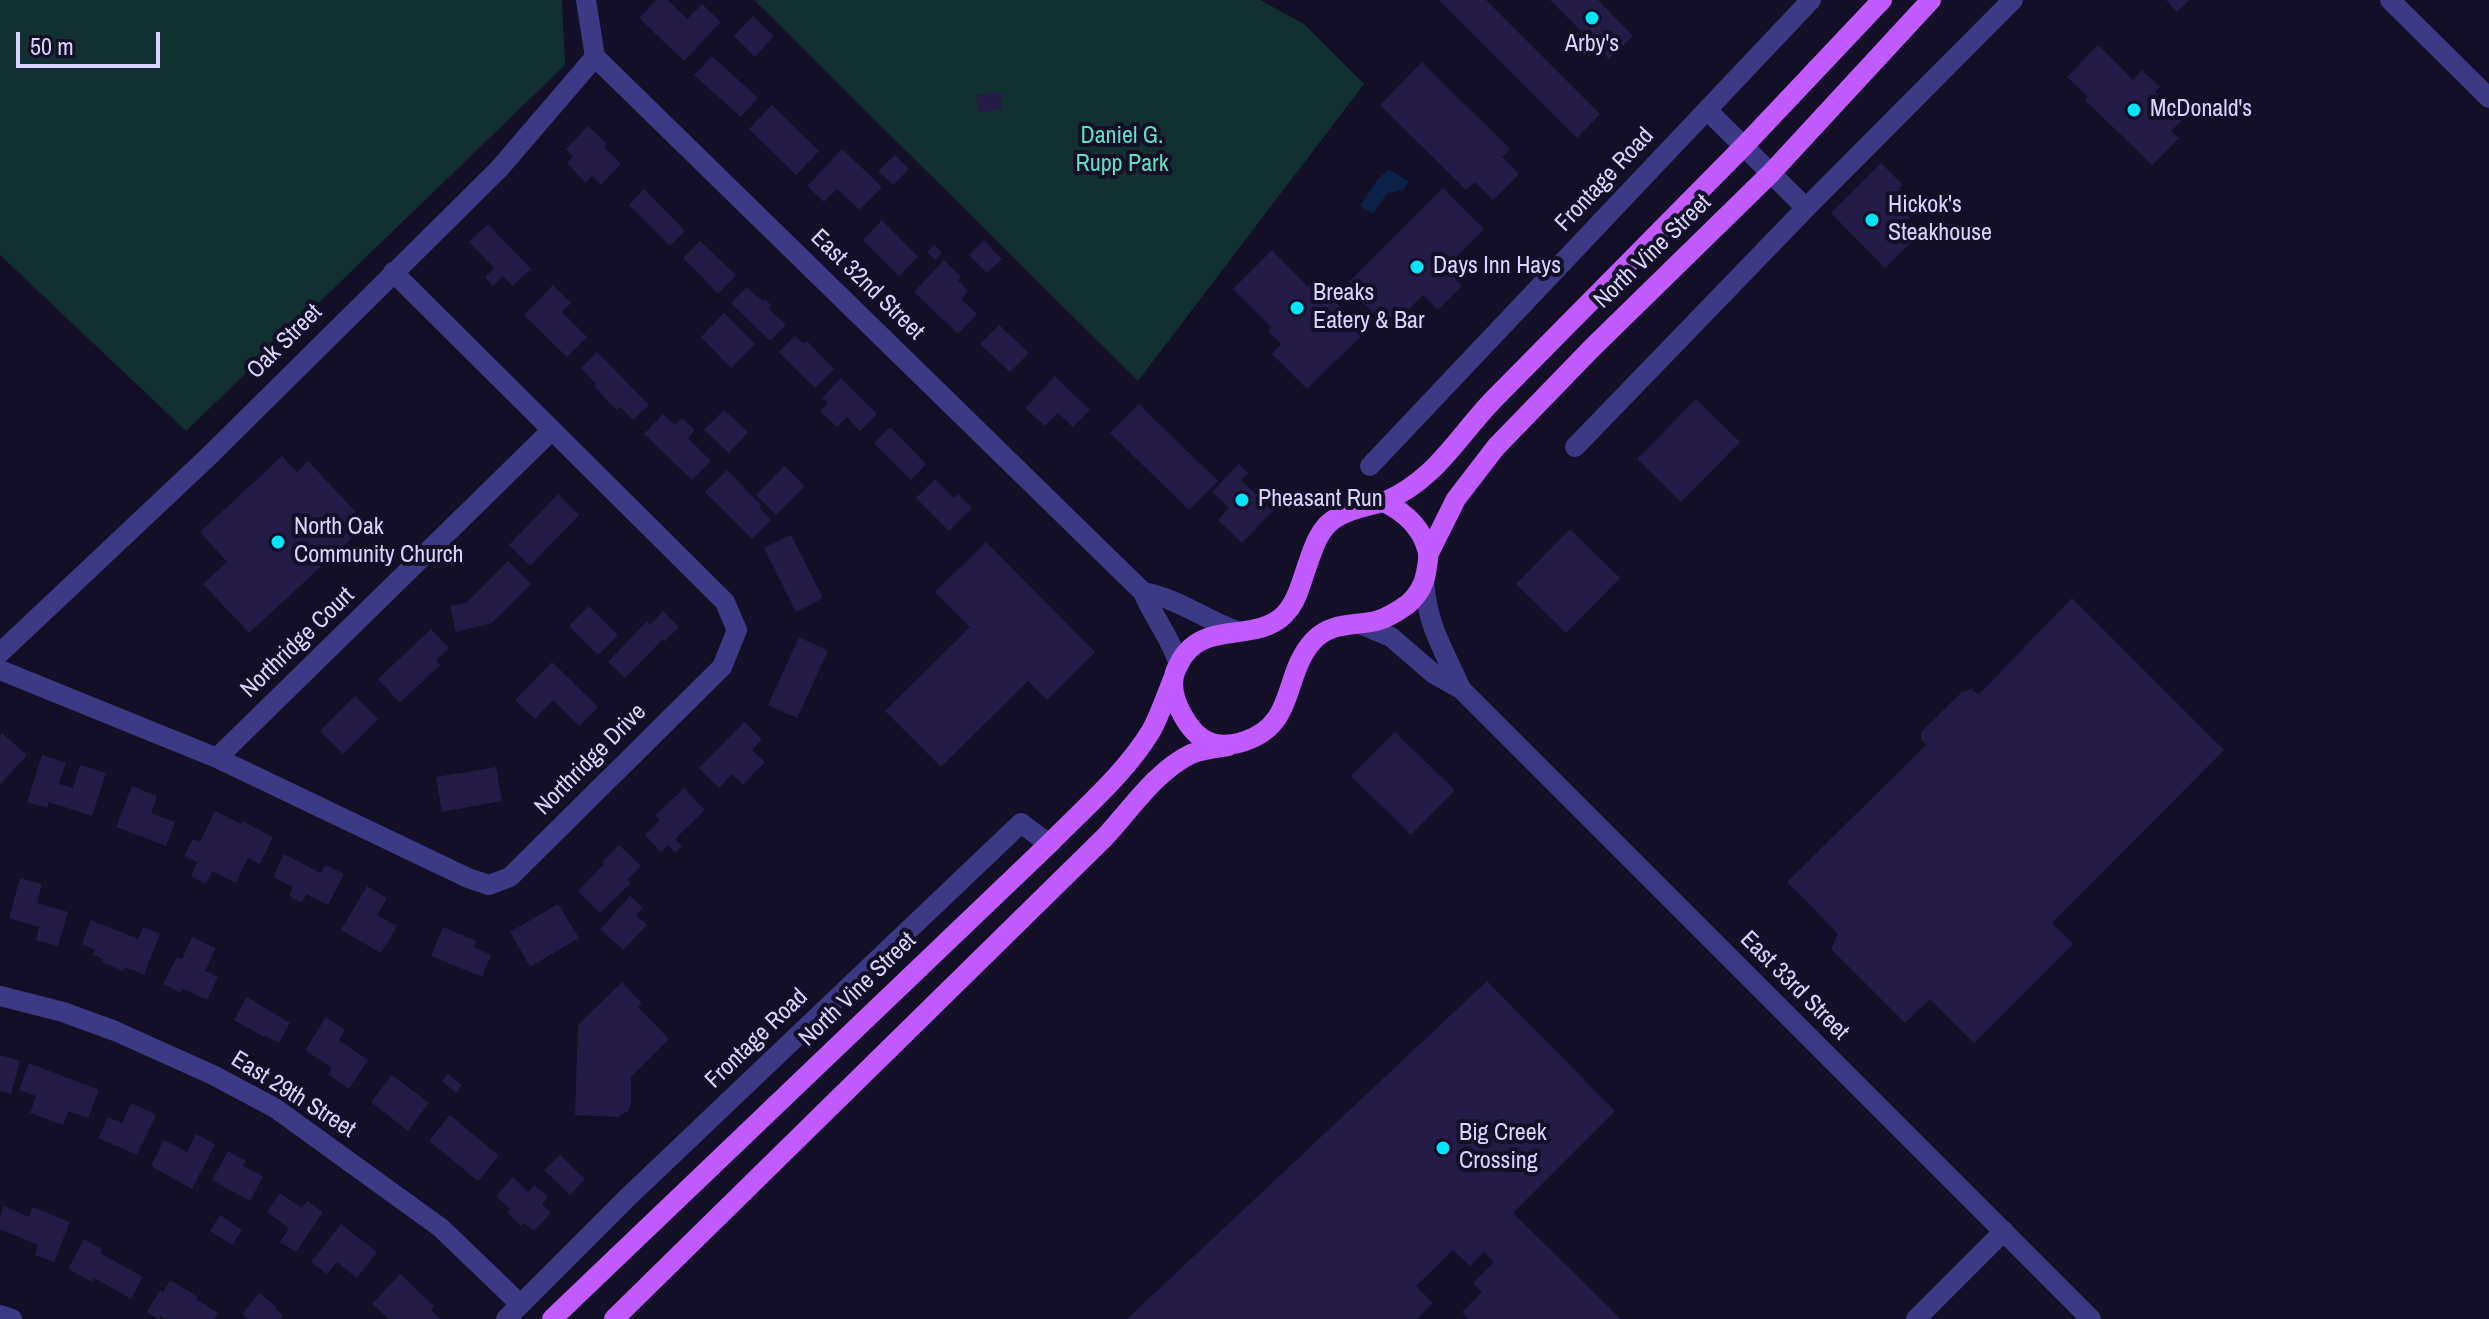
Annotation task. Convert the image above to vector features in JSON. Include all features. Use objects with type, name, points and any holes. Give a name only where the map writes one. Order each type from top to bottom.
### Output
[{"type":"main road","name":"North Vine Street","points":[[552,1319],[1107,785],[1152,729],[1176,672],[1191,648],[1200,641],[1270,626],[1290,609],[1317,537],[1326,523],[1339,514],[1384,502],[1415,486],[1430,474],[1493,400],[1744,146],[1882,0]]},
{"type":"main road","name":"North Vine Street","points":[[1424,581],[1429,553],[1456,499],[1496,447],[1603,337],[1771,173],[1931,0]]},
{"type":"main road","points":[[1384,502],[1401,510],[1412,521],[1423,536],[1429,553]]},
{"type":"main road","points":[[614,1319],[1105,837],[1161,775],[1191,754],[1259,736],[1277,721],[1303,655],[1320,634],[1334,627],[1378,620],[1400,610],[1412,600],[1424,581]]},
{"type":"main road","points":[[1176,672],[1176,697],[1191,727],[1211,743],[1228,746]]},
{"type":"street","points":[[586,0],[595,57]]},
{"type":"street","name":"Frontage Road","points":[[1370,466],[1811,0]]},
{"type":"street","points":[[1575,447],[2013,0]]},
{"type":"street","points":[[2390,0],[2489,98]]},
{"type":"street","name":"Oak Street","points":[[0,653],[207,458],[499,169],[595,57]]},
{"type":"street","name":"East 32nd Street","points":[[595,57],[1143,592],[1151,613],[1170,640],[1176,672]]},
{"type":"street","points":[[1707,110],[1806,208]]},
{"type":"street","name":"Northridge Drive","points":[[0,670],[217,758],[468,878],[489,885],[510,877],[722,667],[737,630],[725,602],[393,272]]},
{"type":"street","name":"Northridge Court","points":[[217,758],[552,430]]},
{"type":"street","name":"East 33rd Street","points":[[1424,581],[1430,623],[1461,689]]},
{"type":"street","name":"East 32nd Street","points":[[1143,592],[1166,596],[1237,631]]},
{"type":"street","name":"East 33rd Street","points":[[1360,624],[1391,637],[1434,674],[1461,689],[2091,1319]]},
{"type":"street","name":"Frontage Road","points":[[506,1319],[637,1189],[1021,823],[1049,844]]},
{"type":"street","name":"East 29th Street","points":[[0,996],[63,1012],[136,1039],[275,1108],[441,1228],[520,1304]]},
{"type":"street","points":[[1916,1319],[2004,1231]]},
{"type":"street","points":[[0,1315],[12,1319]]},
{"type":"green space","points":[[0,0],[562,0],[565,65],[186,431],[0,255]]},
{"type":"green space","name":"Daniel G. Rupp Park","points":[[754,0],[1260,0],[1304,24],[1364,84],[1138,381]]},
{"type":"water","points":[[1389,169],[1409,182],[1403,190],[1387,193],[1373,214],[1360,206],[1377,180]]},
{"type":"building","points":[[656,0],[668,0],[687,19],[702,4],[721,22],[684,61],[639,18]]},
{"type":"building","points":[[1439,0],[1486,0],[1600,114],[1577,138]]},
{"type":"building","name":"Arby's","points":[[1550,0],[1598,0],[1633,36],[1609,59]]},
{"type":"building","points":[[2166,0],[2189,0],[2177,12]]},
{"type":"building","points":[[753,16],[774,36],[755,57],[734,36]]},
{"type":"building","name":"McDonald's","points":[[2098,45],[2133,80],[2142,70],[2160,87],[2155,92],[2182,120],[2171,131],[2179,138],[2152,165],[2085,100],[2088,97],[2067,77]]},
{"type":"building","points":[[712,56],[758,98],[741,117],[694,75]]},
{"type":"building","points":[[1422,62],[1510,149],[1502,157],[1519,174],[1493,200],[1475,182],[1466,190],[1380,105]]},
{"type":"building","points":[[1000,92],[1002,109],[979,112],[976,95]]},
{"type":"building","points":[[772,105],[819,151],[796,175],[749,129]]},
{"type":"building","points":[[588,126],[607,144],[604,147],[621,164],[601,185],[592,176],[586,183],[567,163],[573,157],[566,149]]},
{"type":"building","points":[[842,149],[882,187],[859,210],[837,189],[824,202],[807,186]]},
{"type":"building","points":[[895,155],[909,169],[893,185],[878,171]]},
{"type":"building","name":"Hickok's Steakhouse","points":[[1881,163],[1903,185],[1899,189],[1918,209],[1900,227],[1913,240],[1885,268],[1831,213]]},
{"type":"building","points":[[1443,188],[1484,229],[1445,268],[1462,286],[1438,310],[1423,295],[1389,329],[1346,285]]},
{"type":"building","points":[[644,189],[685,231],[670,246],[629,205]]},
{"type":"building","points":[[882,220],[918,257],[899,276],[863,240]]},
{"type":"building","points":[[488,224],[531,269],[513,286],[503,276],[493,286],[485,277],[494,268],[469,242]]},
{"type":"building","points":[[984,240],[1002,259],[987,273],[969,255]]},
{"type":"building","points":[[700,241],[736,275],[718,294],[683,258]]},
{"type":"building","points":[[934,245],[942,253],[935,260],[927,252]]},
{"type":"building","name":"Breaks Eatery & Bar","points":[[1272,250],[1308,287],[1314,281],[1365,332],[1307,389],[1272,354],[1281,344],[1268,331],[1271,327],[1233,289]]},
{"type":"building","points":[[944,260],[961,277],[958,280],[968,291],[961,299],[977,314],[958,334],[914,292]]},
{"type":"building","points":[[553,285],[571,303],[562,312],[587,337],[567,357],[524,315]]},
{"type":"building","points":[[747,287],[756,296],[765,299],[771,305],[768,308],[786,325],[770,341],[731,303]]},
{"type":"building","points":[[724,313],[755,344],[731,368],[701,337]]},
{"type":"building","points":[[999,325],[1029,353],[1010,372],[980,344]]},
{"type":"building","points":[[795,336],[804,344],[807,341],[834,369],[815,388],[779,352]]},
{"type":"building","points":[[597,352],[649,405],[633,420],[620,407],[616,410],[581,368]]},
{"type":"building","points":[[1055,376],[1090,410],[1073,427],[1058,413],[1045,426],[1025,408]]},
{"type":"building","points":[[841,378],[877,414],[860,431],[847,417],[837,427],[820,411],[828,403],[822,398]]},
{"type":"building","points":[[1696,399],[1740,442],[1681,502],[1637,459]]},
{"type":"building","points":[[1139,404],[1218,481],[1189,510],[1110,433]]},
{"type":"building","points":[[724,410],[748,432],[729,453],[704,430]]},
{"type":"building","points":[[663,414],[675,425],[682,418],[695,430],[688,438],[711,461],[692,480],[644,434]]},
{"type":"building","points":[[890,427],[926,464],[911,480],[874,443]]},
{"type":"building","name":"North Oak Community Church","points":[[282,456],[297,472],[308,461],[367,524],[249,633],[203,584],[227,562],[200,532]]},
{"type":"building","name":"Pheasant Run","points":[[1239,464],[1248,473],[1241,480],[1273,511],[1242,543],[1218,520],[1229,508],[1212,492]]},
{"type":"building","points":[[784,466],[805,486],[776,515],[756,495]]},
{"type":"building","points":[[727,470],[761,505],[759,507],[771,520],[752,539],[705,492]]},
{"type":"building","points":[[935,479],[954,498],[958,494],[972,508],[949,531],[916,498]]},
{"type":"building","points":[[558,494],[579,515],[530,566],[509,545]]},
{"type":"building","points":[[1570,529],[1620,578],[1566,633],[1516,584]]},
{"type":"building","points":[[791,535],[823,598],[796,612],[764,548]]},
{"type":"building","points":[[986,542],[1095,652],[1047,700],[1028,681],[941,767],[885,711],[970,627],[935,592]]},
{"type":"building","points":[[508,561],[531,584],[492,623],[456,632],[450,606],[467,602]]},
{"type":"building","points":[[2072,598],[2224,750],[2052,923],[2073,944],[1974,1043],[1930,999],[1905,1023],[1831,949],[1838,934],[1787,882],[1926,745],[1921,740],[1921,732],[1962,692],[1972,689],[1978,695]]},
{"type":"building","points":[[589,606],[618,635],[598,655],[569,626]]},
{"type":"building","points":[[663,611],[679,627],[625,678],[608,662],[647,621],[650,625]]},
{"type":"building","points":[[431,629],[449,648],[436,660],[440,665],[400,703],[378,679]]},
{"type":"building","points":[[799,637],[828,651],[797,718],[768,705]]},
{"type":"building","points":[[552,662],[598,707],[579,726],[553,700],[535,719],[515,700]]},
{"type":"building","points":[[355,696],[378,719],[343,754],[320,731]]},
{"type":"building","points":[[744,722],[762,739],[752,750],[765,762],[743,785],[732,774],[719,788],[699,768]]},
{"type":"building","points":[[1395,732],[1455,790],[1411,835],[1351,776]]},
{"type":"building","points":[[2,733],[27,755],[0,785],[0,736]]},
{"type":"building","points":[[42,755],[66,763],[59,784],[73,788],[80,765],[106,773],[92,816],[49,802],[47,808],[27,802]]},
{"type":"building","points":[[496,767],[502,801],[442,812],[436,777]]},
{"type":"building","points":[[132,786],[157,796],[151,813],[175,822],[166,846],[116,827]]},
{"type":"building","points":[[684,788],[705,810],[675,839],[682,846],[675,853],[668,845],[661,852],[645,835],[660,820],[655,816]]},
{"type":"building","points":[[215,811],[273,837],[260,864],[248,858],[236,883],[212,871],[206,884],[191,876],[197,862],[184,856],[193,839],[200,842]]},
{"type":"building","points":[[619,845],[641,866],[627,880],[631,883],[600,913],[578,891]]},
{"type":"building","points":[[284,854],[321,873],[325,865],[344,874],[328,905],[306,894],[302,903],[289,896],[293,887],[273,877]]},
{"type":"building","points":[[20,878],[42,884],[37,903],[68,912],[58,946],[36,940],[39,927],[9,918]]},
{"type":"building","points":[[367,886],[387,898],[377,915],[397,926],[381,953],[341,930]]},
{"type":"building","points":[[630,896],[643,908],[636,915],[647,925],[623,950],[600,929]]},
{"type":"building","points":[[558,904],[579,938],[530,967],[510,932]]},
{"type":"building","points":[[91,920],[138,939],[143,927],[160,934],[144,975],[102,962],[103,959],[93,955],[95,950],[82,944]]},
{"type":"building","points":[[443,927],[476,941],[474,947],[491,955],[482,977],[431,956]]},
{"type":"building","points":[[192,937],[216,948],[205,971],[218,977],[207,1000],[163,984],[177,957],[182,959]]},
{"type":"building","name":"Big Creek Crossing","points":[[1487,981],[1615,1111],[1513,1213],[1621,1319],[1466,1319],[1462,1312],[1482,1292],[1473,1283],[1494,1262],[1484,1252],[1470,1266],[1453,1250],[1416,1286],[1433,1303],[1417,1319],[1127,1319]]},
{"type":"building","points":[[622,982],[642,1003],[638,1007],[669,1039],[631,1077],[628,1111],[618,1117],[575,1115],[578,1025]]},
{"type":"building","points":[[247,997],[290,1023],[279,1043],[234,1020]]},
{"type":"building","points":[[326,1017],[345,1030],[339,1040],[368,1060],[349,1089],[328,1074],[332,1068],[305,1050]]},
{"type":"building","points":[[0,1055],[20,1061],[11,1094],[0,1091]]},
{"type":"building","points":[[29,1063],[99,1090],[88,1118],[68,1111],[63,1125],[30,1113],[36,1096],[19,1090]]},
{"type":"building","points":[[448,1074],[462,1085],[456,1093],[442,1081]]},
{"type":"building","points":[[392,1075],[429,1103],[408,1131],[371,1102]]},
{"type":"building","points":[[131,1103],[156,1115],[137,1155],[98,1138],[108,1117],[122,1123]]},
{"type":"building","points":[[450,1115],[499,1156],[478,1181],[429,1141]]},
{"type":"building","points":[[196,1134],[215,1144],[192,1189],[151,1166],[164,1140],[187,1152]]},
{"type":"building","points":[[228,1151],[246,1161],[243,1166],[263,1176],[250,1201],[212,1180]]},
{"type":"building","points":[[560,1155],[585,1179],[570,1195],[544,1170]]},
{"type":"building","points":[[513,1177],[528,1192],[534,1185],[548,1197],[542,1204],[551,1213],[534,1231],[524,1223],[521,1226],[507,1212],[510,1209],[496,1196]]},
{"type":"building","points":[[280,1193],[302,1208],[307,1201],[323,1212],[296,1252],[280,1242],[289,1228],[267,1212]]},
{"type":"building","points":[[4,1206],[29,1217],[33,1207],[70,1222],[54,1262],[35,1255],[38,1245],[0,1229]]},
{"type":"building","points":[[220,1215],[242,1230],[232,1245],[210,1231]]},
{"type":"building","points":[[341,1224],[377,1252],[357,1278],[337,1262],[327,1274],[311,1262]]},
{"type":"building","points":[[84,1239],[102,1249],[100,1253],[143,1277],[131,1299],[94,1278],[92,1282],[68,1269]]},
{"type":"building","points":[[400,1274],[434,1306],[431,1310],[440,1319],[389,1319],[372,1304]]},
{"type":"building","points":[[170,1280],[218,1313],[214,1319],[166,1319],[161,1316],[158,1319],[147,1312]]},
{"type":"building","points":[[259,1293],[277,1307],[283,1315],[280,1319],[248,1319],[242,1314]]},
{"type":"place","name":"Arby's","points":[[1592,18]]},
{"type":"place","name":"McDonald's","points":[[2134,110]]},
{"type":"place","name":"Hickok's Steakhouse","points":[[1872,220]]},
{"type":"place","name":"Days Inn Hays","points":[[1417,267]]},
{"type":"place","name":"Breaks Eatery & Bar","points":[[1297,308]]},
{"type":"place","name":"Pheasant Run","points":[[1242,500]]},
{"type":"place","name":"North Oak Community Church","points":[[278,542]]},
{"type":"place","name":"Big Creek Crossing","points":[[1443,1148]]}]
